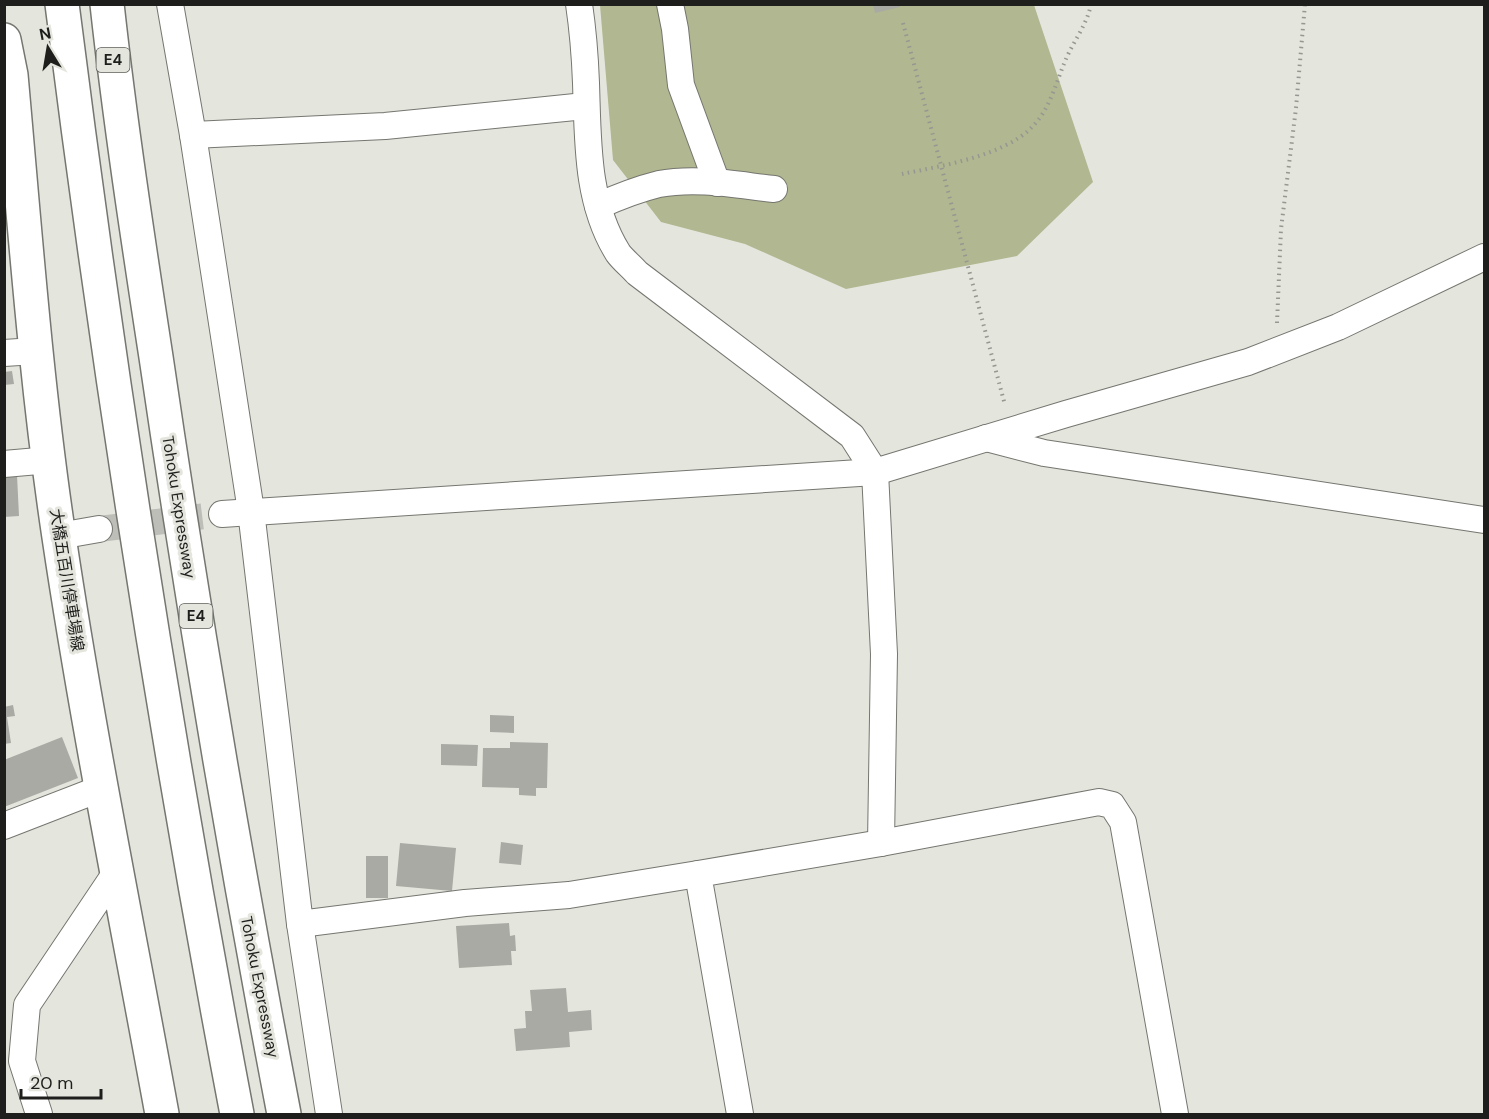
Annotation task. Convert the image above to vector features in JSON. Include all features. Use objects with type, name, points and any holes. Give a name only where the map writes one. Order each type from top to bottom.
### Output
[{"type":"main road","points":[[55,4],[77,121]]},
{"type":"main road","points":[[62,4],[130,495],[196,897],[237,1114]]},
{"type":"main road","name":"Tohoku Expressway","points":[[107,4],[120,116],[174,484],[241,889],[284,1114]]},
{"type":"main road","points":[[117,4],[120,116]]},
{"type":"main road","name":"大橋五百川停車場線","points":[[6,59],[20,352],[50,460],[59,536],[102,788],[162,1114]]},
{"type":"street","points":[[170,4],[193,135],[251,512],[300,924],[329,1114]]},
{"type":"street","points":[[579,4],[585,42],[585,106],[590,171],[598,206],[619,254],[637,273],[852,436],[875,472],[884,654],[881,843]]},
{"type":"street","points":[[670,4],[681,85],[717,183]]},
{"type":"street","points":[[193,135],[385,126],[585,106]]},
{"type":"street","points":[[598,206],[659,184],[678,182],[717,183],[774,189]]},
{"type":"street","points":[[222,514],[875,472],[1248,362],[1338,327],[1485,257]]},
{"type":"street","points":[[986,438],[1044,453],[1485,520]]},
{"type":"street","points":[[4,464],[50,460]]},
{"type":"street","points":[[59,536],[99,529]]},
{"type":"street","points":[[4,826],[102,788]]},
{"type":"street","points":[[300,924],[465,903],[569,895],[881,843],[1099,802],[1112,805],[1124,822],[1175,1114]]},
{"type":"street","points":[[39,1114],[22,1061],[27,1005],[117,871]]},
{"type":"street","points":[[698,874],[740,1114]]},
{"type":"path","points":[[902,174],[998,151],[1031,128],[1053,96],[1067,58],[1088,18],[1091,4]]},
{"type":"path","points":[[1276,351],[1281,229],[1296,108],[1305,4]]},
{"type":"path","points":[[903,23],[1012,430]]},
{"type":"green space","points":[[600,5],[1034,5],[1093,182],[1017,256],[846,289],[745,244],[661,222],[613,160]]},
{"type":"building","points":[[873,4],[900,4],[900,7],[875,13]]},
{"type":"building","points":[[12,371],[14,384],[4,385],[4,372]]},
{"type":"building","points":[[17,475],[19,516],[4,517],[4,476]]},
{"type":"building","points":[[13,705],[15,716],[7,717],[11,743],[4,744],[4,707]]},
{"type":"building","points":[[490,715],[514,716],[514,733],[490,732]]},
{"type":"building","points":[[62,737],[78,778],[4,807],[4,760]]},
{"type":"building","points":[[510,742],[548,743],[547,788],[536,788],[536,796],[519,795],[519,788],[482,787],[483,748],[510,748]]},
{"type":"building","points":[[441,744],[478,745],[477,766],[441,765]]},
{"type":"building","points":[[501,842],[523,845],[521,865],[499,863]]},
{"type":"building","points":[[400,843],[456,848],[452,891],[396,886]]},
{"type":"building","points":[[366,856],[388,856],[388,898],[366,898]]},
{"type":"building","points":[[509,923],[510,936],[515,935],[516,951],[511,951],[512,965],[459,968],[456,926]]},
{"type":"building","points":[[566,988],[568,1012],[591,1010],[592,1030],[569,1032],[570,1047],[516,1051],[514,1029],[526,1028],[525,1011],[532,1011],[530,990]]},
{"type":"tunnel","points":[[99,529],[222,514]]}]
